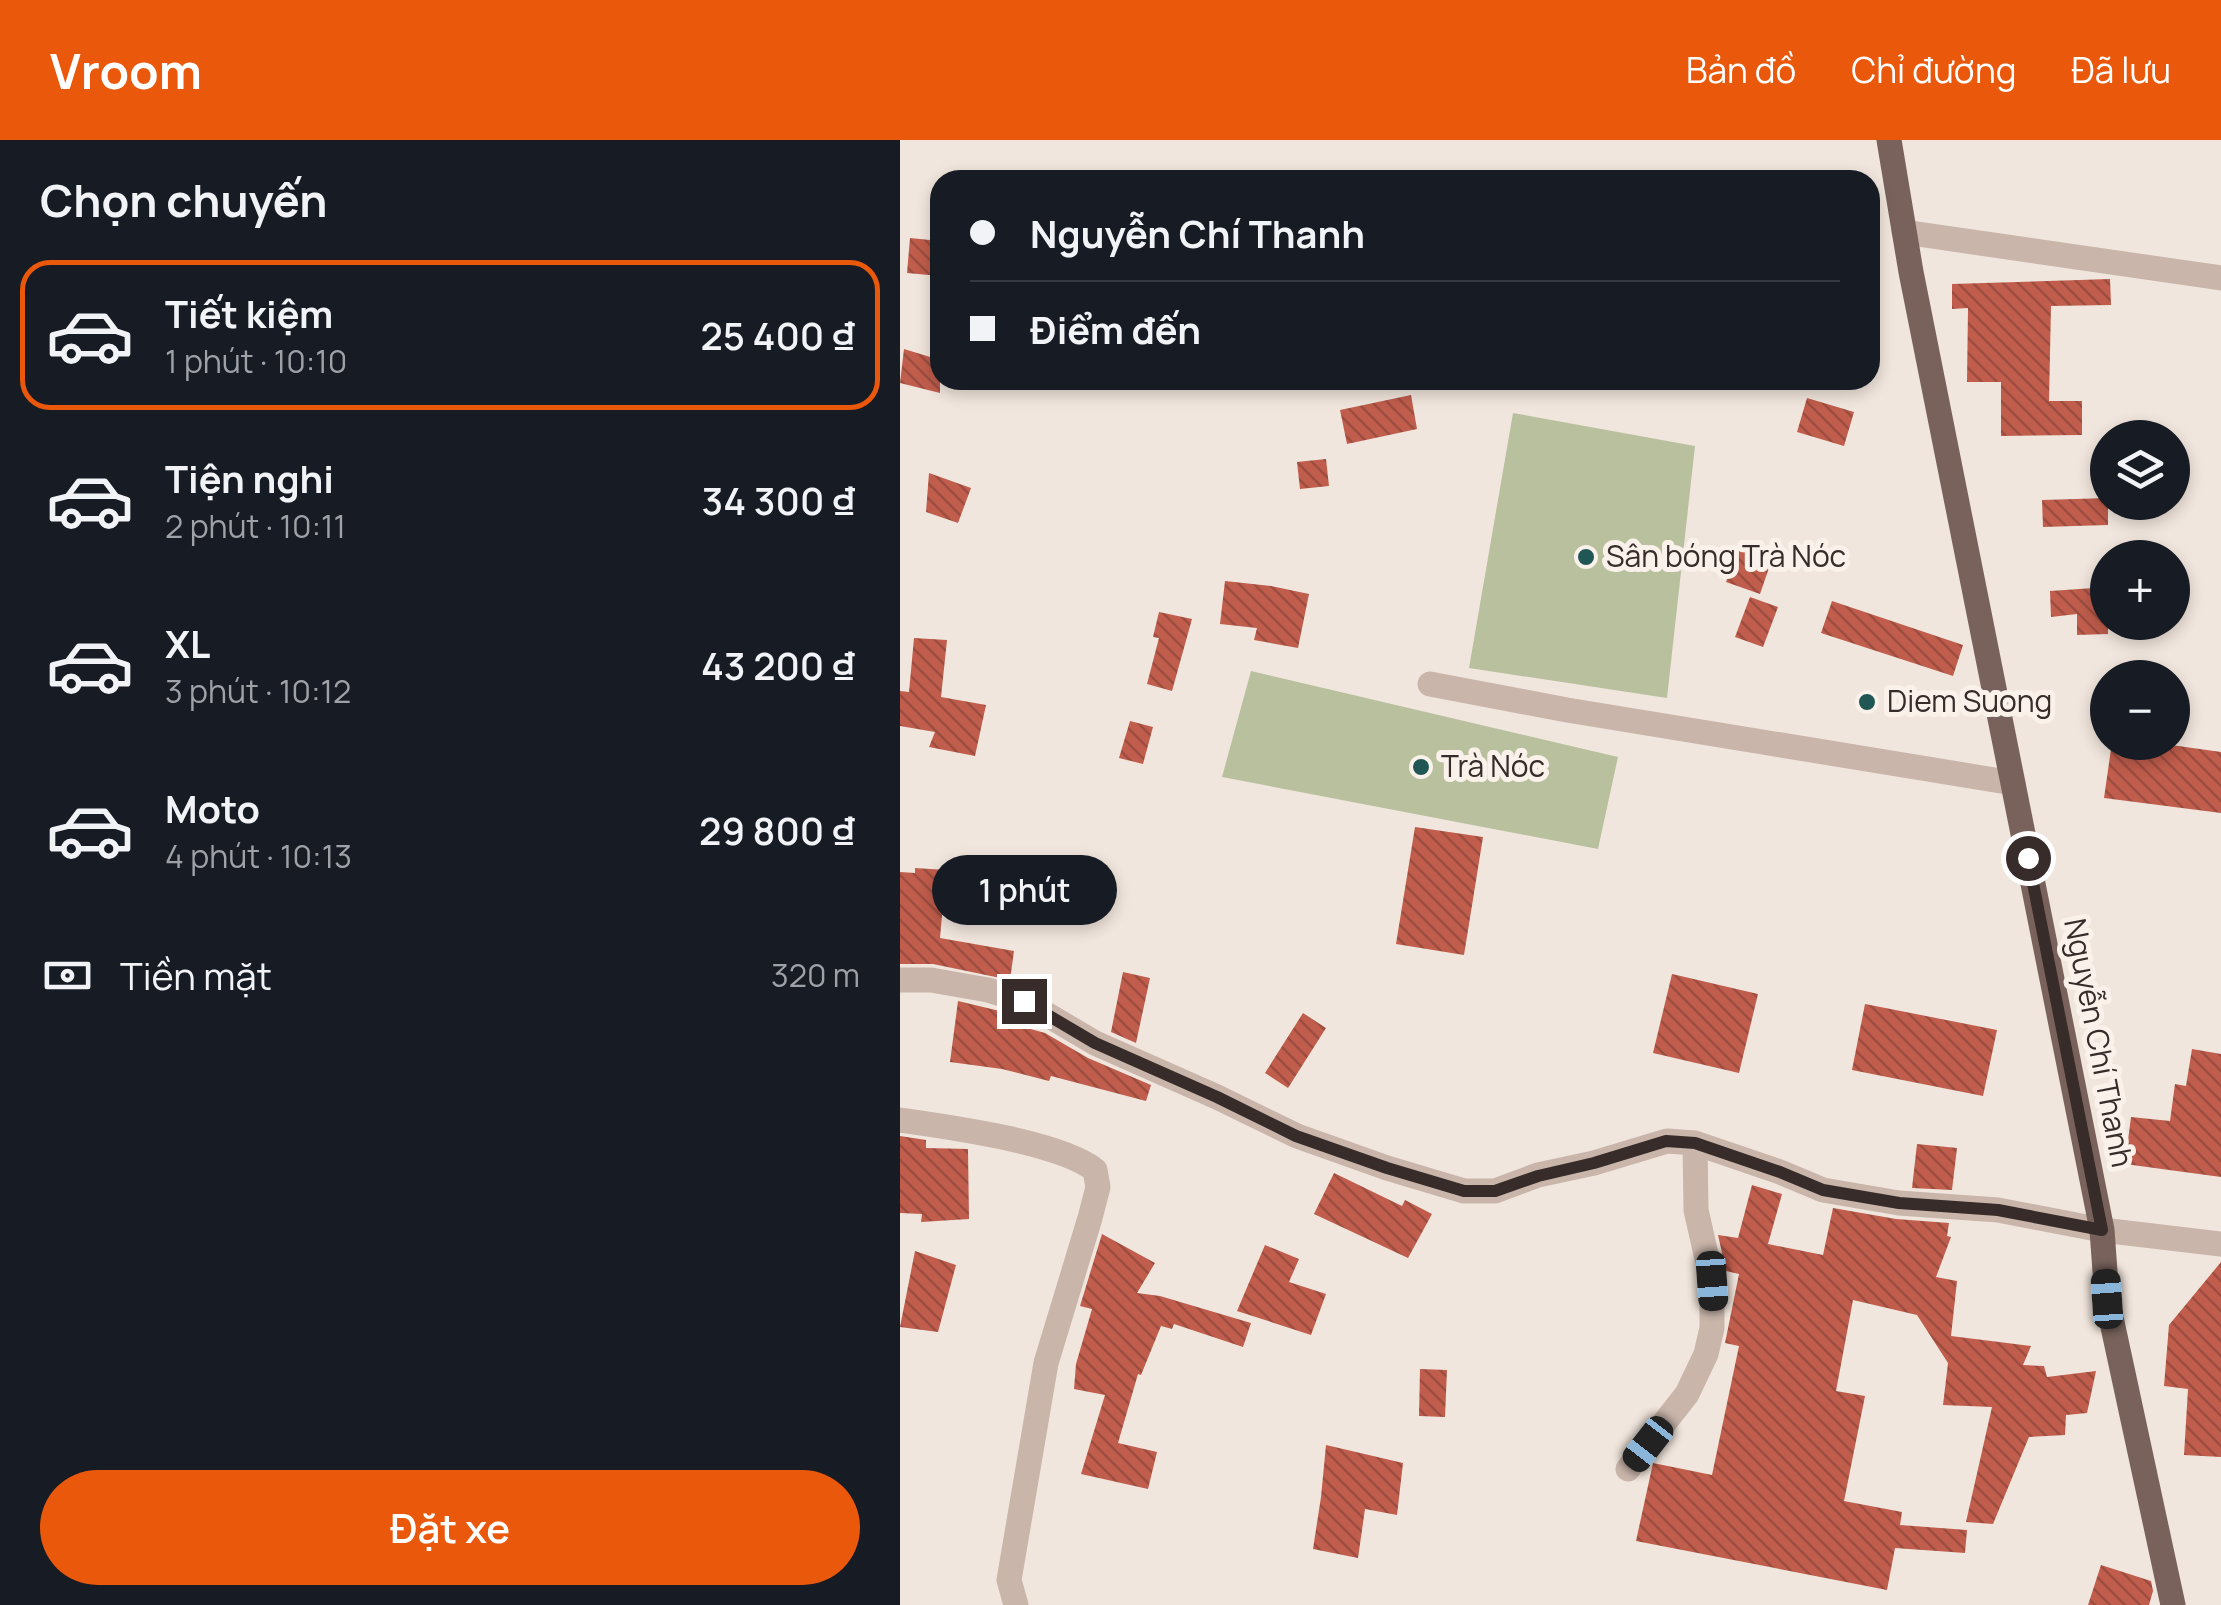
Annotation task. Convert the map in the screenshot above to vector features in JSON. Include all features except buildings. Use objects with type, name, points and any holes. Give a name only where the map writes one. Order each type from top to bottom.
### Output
[{"type":"main road","name":"Nguyễn Chí Thanh","points":[[1889,140],[2102,1230],[2107,1299],[2173,1605]]},
{"type":"street","points":[[1904,232],[2221,278]]},
{"type":"street","points":[[1430,684],[2013,783]]},
{"type":"street","points":[[900,980],[932,980],[1024,1001],[1095,1043],[1296,1136],[1464,1191],[1495,1191],[1666,1141],[1695,1143],[1823,1190],[1899,1203],[1998,1210],[2102,1230],[2221,1244]]},
{"type":"street","points":[[900,1120],[1062,1153],[1081,1159],[1096,1170],[1098,1186],[1090,1218],[1046,1363],[1010,1580],[1016,1605]]},
{"type":"street","points":[[1628,1469],[1687,1394],[1706,1354],[1712,1328],[1712,1281],[1696,1210],[1695,1143]]},
{"type":"green space","name":"Sân bóng Trà Nóc","points":[[1513,413],[1695,446],[1667,698],[1469,668]]},
{"type":"green space","name":"Trà Nóc","points":[[1251,671],[1618,757],[1598,849],[1222,777]]},
{"type":"place","name":"Sân bóng Trà Nóc","points":[[1586,557]]},
{"type":"place","name":"Diem Suong","points":[[1867,702]]},
{"type":"place","name":"Trà Nóc","points":[[1421,767]]},
{"type":"route","points":[[1024,1001],[1095,1043],[1296,1136],[1445,1187],[1495,1191],[1666,1141],[1695,1143],[1823,1190],[1899,1203],[1998,1210],[2102,1230],[2028,858]]}]
